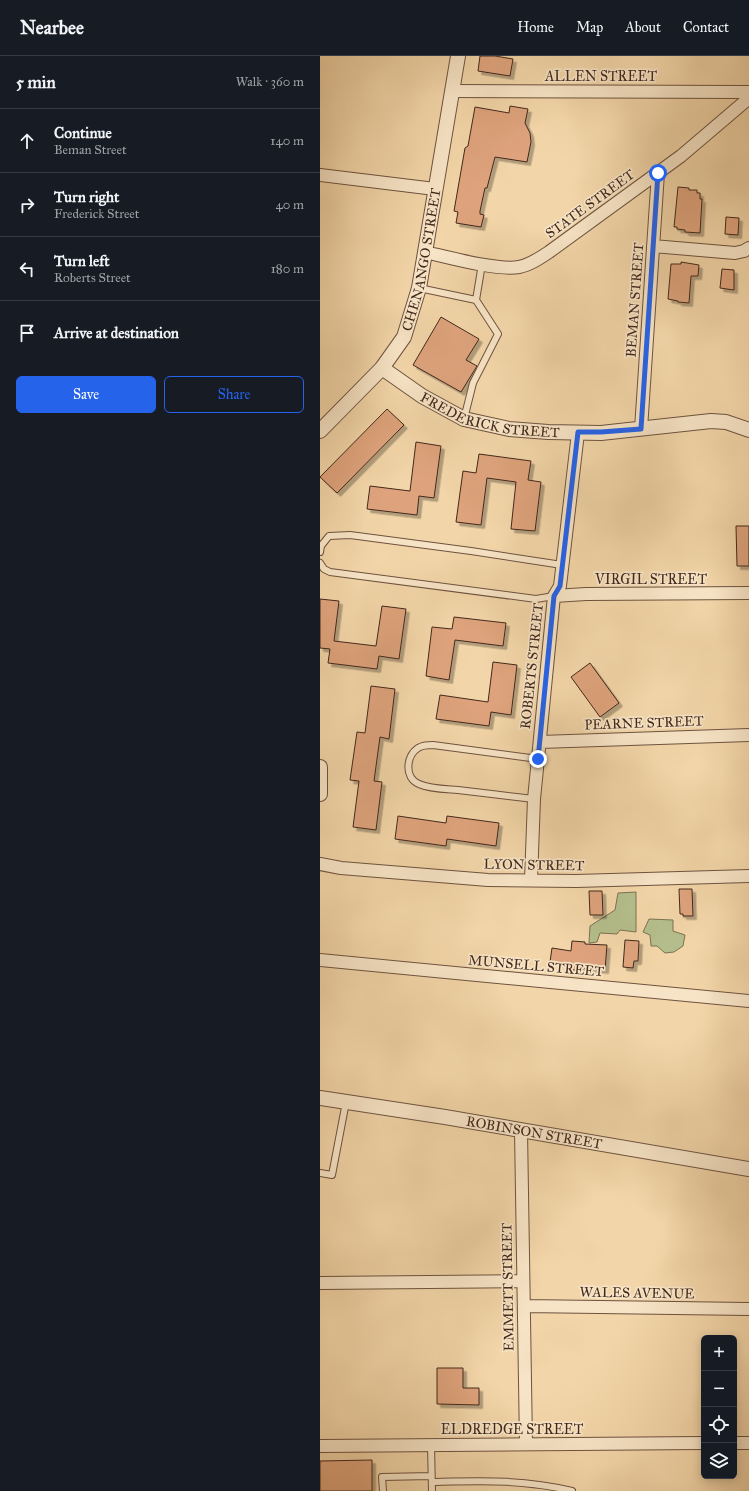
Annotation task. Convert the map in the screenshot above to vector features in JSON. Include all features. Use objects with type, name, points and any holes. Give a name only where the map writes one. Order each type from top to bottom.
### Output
[{"type":"street","name":"CHENANGO STREET","points":[[320,431],[382,368],[404,337],[418,288],[425,252],[458,56]]},
{"type":"street","name":"ALLEN STREET","points":[[452,91],[749,92]]},
{"type":"street","name":"STATE STREET","points":[[425,252],[502,267],[518,267],[530,263],[549,252],[681,156],[749,98]]},
{"type":"street","name":"BEMAN STREET","points":[[641,429],[658,173]]},
{"type":"street","points":[[320,175],[435,189]]},
{"type":"street","points":[[653,246],[735,253],[749,248]]},
{"type":"street","name":"FREDERICK STREET","points":[[382,368],[422,396],[464,418],[509,429],[548,432],[601,432],[641,429],[695,421],[711,421],[726,422],[749,430]]},
{"type":"street","name":"ROBERTS STREET","points":[[531,880],[534,799],[554,596],[560,586],[578,432]]},
{"type":"street","name":"VIRGIL STREET","points":[[554,596],[586,594],[749,593]]},
{"type":"street","name":"PEARNE STREET","points":[[540,742],[632,738],[749,736]]},
{"type":"street","points":[[320,767],[320,794]]},
{"type":"street","name":"LYON STREET","points":[[320,864],[372,871],[488,880],[576,881],[749,876]]},
{"type":"street","name":"MUNSELL STREET","points":[[320,960],[749,1001]]},
{"type":"street","name":"ROBINSON STREET","points":[[320,1098],[521,1130],[749,1169]]},
{"type":"street","name":"EMMETT STREET","points":[[521,1130],[526,1444]]},
{"type":"street","points":[[320,1283],[523,1281]]},
{"type":"street","name":"WALES AVENUE","points":[[524,1306],[749,1309]]},
{"type":"street","name":"ELDREDGE STREET","points":[[320,1446],[701,1443]]},
{"type":"street","points":[[737,1443],[749,1443]]},
{"type":"lane","points":[[464,418],[473,383],[498,334],[476,300],[482,264]]},
{"type":"lane","points":[[418,288],[476,300]]},
{"type":"lane","points":[[320,552],[321,546],[329,536],[350,535],[562,565]]},
{"type":"lane","points":[[320,563],[324,569],[330,572],[536,599],[554,596]]},
{"type":"lane","points":[[534,799],[438,788],[420,784],[414,781],[410,776],[409,761],[416,749],[422,746],[433,745],[538,759]]},
{"type":"lane","points":[[320,1173],[332,1175],[346,1102]]},
{"type":"lane","points":[[431,1445],[432,1491]]},
{"type":"lane","points":[[383,1491],[382,1477],[497,1480],[551,1486],[572,1491]]},
{"type":"green space","points":[[636,892],[636,932],[620,930],[617,934],[600,933],[597,942],[589,943],[590,926],[615,910],[618,893]]},
{"type":"green space","points":[[649,919],[673,920],[673,931],[685,935],[683,946],[674,952],[665,953],[657,946],[651,946],[650,935],[643,932]]},
{"type":"building","points":[[480,56],[495,56],[513,59],[510,76],[478,71]]},
{"type":"building","points":[[510,106],[528,109],[525,123],[530,133],[531,142],[527,162],[495,157],[487,188],[485,188],[480,211],[480,214],[484,215],[481,227],[456,223],[458,212],[454,211],[465,148],[468,146],[475,107],[509,113]]},
{"type":"building","points":[[678,187],[689,188],[689,190],[697,190],[697,193],[700,193],[700,199],[702,199],[700,233],[685,232],[685,230],[674,227]]},
{"type":"building","points":[[726,217],[739,218],[738,235],[725,234]]},
{"type":"building","points":[[681,262],[699,265],[698,276],[691,276],[689,303],[668,299],[671,264],[681,264]]},
{"type":"building","points":[[722,269],[734,270],[734,290],[720,288]]},
{"type":"building","points":[[441,317],[479,339],[466,360],[477,366],[461,392],[413,365]]},
{"type":"building","points":[[387,409],[404,425],[337,493],[320,477]]},
{"type":"building","points":[[416,442],[441,446],[434,498],[419,496],[417,515],[367,509],[370,486],[410,491]]},
{"type":"building","points":[[479,454],[531,461],[528,480],[541,482],[535,531],[511,529],[516,482],[487,478],[481,525],[456,522],[463,471],[476,473]]},
{"type":"building","points":[[736,526],[749,526],[749,566],[737,566]]},
{"type":"building","points":[[320,599],[339,601],[334,641],[376,646],[382,606],[406,609],[399,659],[379,656],[377,669],[328,663],[330,649],[320,648]]},
{"type":"building","points":[[454,617],[506,623],[503,646],[455,640],[449,680],[426,676],[432,627],[452,629]]},
{"type":"building","points":[[493,662],[517,665],[511,715],[491,712],[489,726],[436,719],[440,695],[488,702]]},
{"type":"building","points":[[590,663],[619,703],[600,717],[571,677]]},
{"type":"building","points":[[371,686],[395,689],[389,739],[380,737],[374,781],[382,782],[376,830],[353,827],[359,781],[350,780],[357,732],[365,733]]},
{"type":"building","points":[[398,816],[446,823],[447,816],[499,823],[496,846],[447,839],[446,846],[395,839]]},
{"type":"building","points":[[679,889],[692,889],[693,916],[683,916],[683,914],[680,914]]},
{"type":"building","points":[[589,891],[602,891],[603,915],[590,915]]},
{"type":"building","points":[[625,940],[639,941],[638,961],[634,961],[633,968],[623,967]]},
{"type":"building","points":[[572,941],[585,942],[585,944],[607,945],[605,970],[581,968],[581,970],[571,970],[572,966],[570,965],[550,962],[552,948],[571,951]]},
{"type":"building","points":[[437,1368],[463,1368],[463,1388],[479,1388],[479,1405],[437,1404]]},
{"type":"building","points":[[372,1460],[372,1491],[320,1491],[320,1461]]},
{"type":"route","points":[[538,759],[554,596],[560,586],[578,432],[641,429],[658,173]]}]
